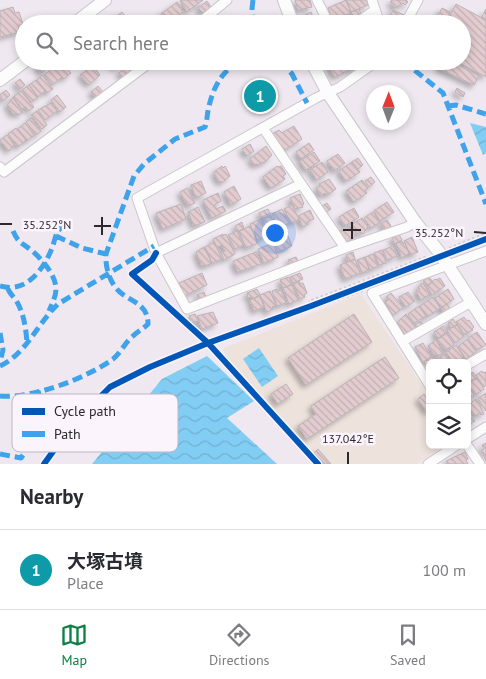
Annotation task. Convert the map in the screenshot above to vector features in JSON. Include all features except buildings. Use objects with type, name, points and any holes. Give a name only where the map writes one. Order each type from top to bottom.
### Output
[{"type":"street","points":[[86,15],[105,0]]},
{"type":"street","points":[[209,15],[227,0]]},
{"type":"street","points":[[284,0],[290,15]]},
{"type":"street","points":[[317,0],[324,15]]},
{"type":"street","points":[[372,0],[377,15]]},
{"type":"street","points":[[410,15],[418,0]]},
{"type":"street","points":[[368,15],[375,10]]},
{"type":"street","points":[[0,80],[15,69]]},
{"type":"street","points":[[0,167],[4,172],[140,70]]},
{"type":"street","points":[[316,70],[328,93],[415,222],[439,252],[486,324]]},
{"type":"street","points":[[364,70],[340,87],[137,198],[156,253],[187,309],[345,248],[407,227],[415,222]]},
{"type":"street","points":[[263,128],[345,248]]},
{"type":"street","points":[[156,253],[302,184]]},
{"type":"street","points":[[426,379],[372,293],[486,250]]},
{"type":"street","points":[[403,342],[471,302]]},
{"type":"street","points":[[471,363],[486,354]]},
{"type":"street","points":[[471,436],[486,427]]},
{"type":"street","points":[[428,464],[451,449]]},
{"type":"street","points":[[470,449],[480,464]]},
{"type":"path","points":[[439,252],[486,233]]},
{"type":"path","points":[[103,394],[110,387],[150,367],[208,343],[312,306],[486,238]]},
{"type":"path","points":[[156,253],[152,260],[132,274],[208,343],[318,464]]},
{"type":"path","points":[[44,464],[53,452]]},
{"type":"shaded area","points":[[361,294],[426,391],[426,449],[439,449],[417,464],[323,464],[225,355],[224,348]]},
{"type":"water","points":[[470,123],[486,127],[486,153],[483,155]]},
{"type":"water","points":[[259,348],[278,376],[262,387],[243,359]]},
{"type":"water","points":[[207,356],[254,401],[227,418],[277,464],[92,464],[102,452],[178,452],[178,394],[150,394],[162,379]]},
{"type":"marked path","points":[[252,15],[253,0]]},
{"type":"marked path","points":[[28,394],[59,386],[102,366],[113,359],[130,338],[148,324],[143,308],[121,293],[114,285],[107,270],[106,254],[134,176],[144,164],[175,139],[205,127],[215,88],[228,70]]},
{"type":"marked path","points":[[288,70],[307,103]]},
{"type":"marked path","points":[[414,70],[443,93],[486,204]]},
{"type":"marked path","points":[[448,106],[456,105],[486,114]]},
{"type":"marked path","points":[[0,286],[9,288],[18,286],[33,278],[49,256],[58,231],[68,221]]},
{"type":"marked path","points":[[13,231],[19,241],[35,253],[43,262],[54,278],[56,292],[49,311]]},
{"type":"marked path","points":[[56,236],[82,248],[106,254]]},
{"type":"marked path","points":[[0,366],[18,354],[58,304],[154,246]]},
{"type":"marked path","points":[[8,289],[21,311],[27,343]]},
{"type":"marked path","points":[[0,333],[3,350],[0,362]]},
{"type":"marked path","points":[[0,396],[12,396]]},
{"type":"marked path","points":[[0,454],[21,458],[25,452]]},
{"type":"cycle path","points":[[103,394],[110,387],[150,367],[208,343],[486,239]]},
{"type":"cycle path","points":[[156,253],[152,260],[132,274],[208,343],[318,464]]},
{"type":"cycle path","points":[[44,464],[53,452]]},
{"type":"place","name":"大塚古墳","points":[[260,96]]}]
